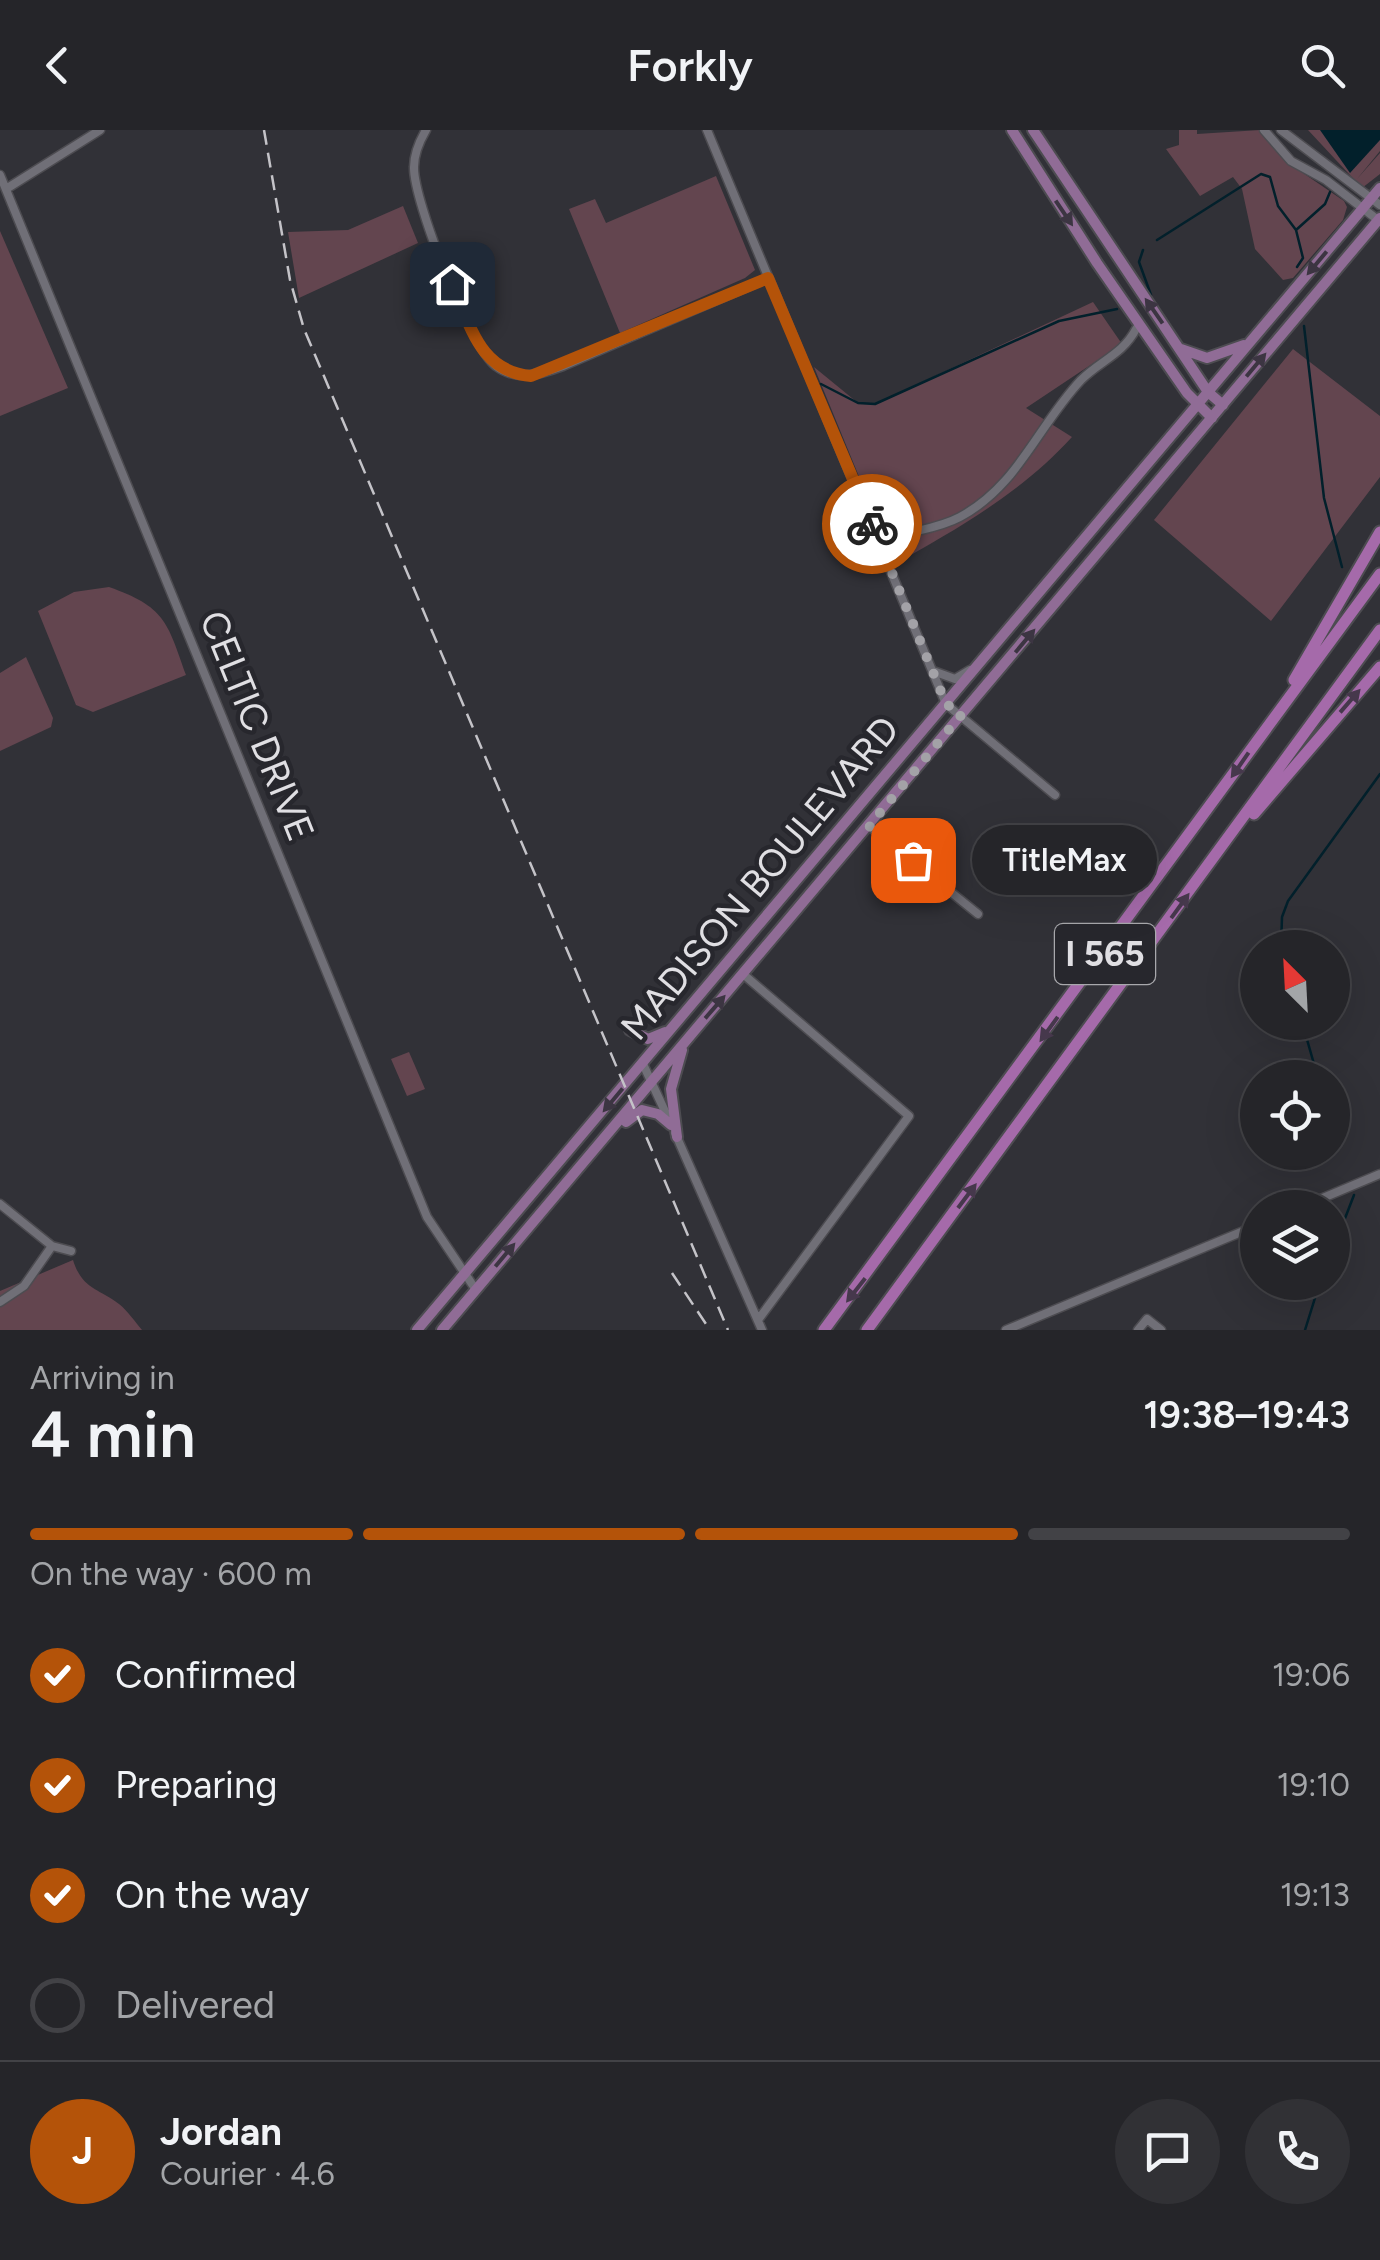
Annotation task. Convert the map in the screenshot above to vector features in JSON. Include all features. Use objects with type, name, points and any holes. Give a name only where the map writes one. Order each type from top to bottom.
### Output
[{"type":"highway","points":[[1270,724],[1380,532]]},
{"type":"highway","name":"I 565","points":[[824,1330],[1380,574]]},
{"type":"highway","name":"I 565","points":[[866,1330],[1380,630]]},
{"type":"highway","points":[[1217,854],[1380,667]]},
{"type":"main road","points":[[1012,130],[1105,274],[1198,405],[1212,418]]},
{"type":"main road","points":[[1033,130],[1208,392],[1222,405]]},
{"type":"main road","name":"MADISON BOULEVARD","points":[[417,1330],[1362,209],[1375,202],[1380,188]]},
{"type":"main road","name":"MADISON BOULEVARD","points":[[442,1330],[1379,219]]},
{"type":"main road","points":[[1105,274],[1184,401],[1185,412],[1175,432]]},
{"type":"main road","points":[[1179,348],[1194,355],[1220,356],[1250,342]]},
{"type":"main road","points":[[1060,567],[1076,580]]},
{"type":"main road","points":[[869,826],[868,810],[880,780]]},
{"type":"main road","points":[[836,863],[853,832],[856,810]]},
{"type":"main road","points":[[630,1030],[640,1038],[657,1038],[706,987]]},
{"type":"main road","points":[[676,1137],[671,1089],[685,1042]]},
{"type":"main road","points":[[589,1156],[635,1112],[658,1114],[671,1125]]},
{"type":"street","points":[[6,189],[100,130]]},
{"type":"street","points":[[426,130],[414,166],[422,214],[484,355],[504,371],[531,376],[563,366],[768,278]]},
{"type":"street","points":[[708,130],[946,704],[1056,794]]},
{"type":"street","points":[[1264,130],[1291,161],[1326,180],[1379,219]]},
{"type":"street","points":[[1281,130],[1375,202]]},
{"type":"street","points":[[1291,161],[1302,146]]},
{"type":"street","name":"CELTIC DRIVE","points":[[0,175],[427,1216],[462,1275],[476,1290]]},
{"type":"street","points":[[880,543],[943,526],[990,498],[1014,476],[1080,381],[1127,346],[1136,329]]},
{"type":"street","points":[[931,670],[955,678],[978,666]]},
{"type":"street","points":[[869,826],[978,914]]},
{"type":"street","points":[[742,974],[909,1116],[758,1320]]},
{"type":"street","points":[[643,1064],[762,1330]]},
{"type":"street","points":[[1342,1190],[1380,1174]]},
{"type":"street","points":[[0,1204],[52,1246],[71,1251]]},
{"type":"street","points":[[1006,1330],[1240,1232]]},
{"type":"street","points":[[0,1302],[24,1286],[52,1246]]},
{"type":"street","points":[[1138,1330],[1147,1319],[1161,1330]]},
{"type":"shaded area","points":[[1179,130],[1197,130],[1197,134],[1260,130],[1287,162],[1344,201],[1347,207],[1343,220],[1293,278],[1283,280],[1255,249],[1242,189],[1233,177],[1200,196],[1166,149],[1179,145]]},
{"type":"shaded area","points":[[1308,130],[1380,130],[1380,151],[1357,179],[1380,153],[1380,174],[1362,188]]},
{"type":"shaded area","points":[[716,176],[755,270],[745,278],[620,333],[569,209],[595,199],[606,223]]},
{"type":"shaded area","points":[[403,206],[418,243],[299,298],[288,232],[348,230]]},
{"type":"shaded area","points":[[0,231],[68,388],[0,416]]},
{"type":"shaded area","points":[[1093,302],[1122,344],[1026,408],[1072,437],[1011,492],[895,564],[814,367],[858,403],[875,404]]},
{"type":"shaded area","points":[[1293,349],[1380,416],[1380,477],[1271,621],[1154,520]]},
{"type":"shaded area","points":[[109,587],[142,602],[161,618],[186,675],[93,712],[76,705],[38,611],[74,592]]},
{"type":"shaded area","points":[[26,657],[53,718],[51,727],[0,751],[0,673]]},
{"type":"shaded area","points":[[409,1052],[425,1089],[407,1096],[391,1059]]},
{"type":"shaded area","points":[[73,1260],[86,1282],[119,1304],[142,1330],[0,1330],[0,1291]]},
{"type":"water","points":[[1320,130],[1380,130],[1380,140],[1350,173]]},
{"type":"waterway","points":[[1157,240],[1261,174],[1270,177],[1278,206],[1296,230]]},
{"type":"waterway","points":[[1297,267],[1303,258],[1296,230],[1325,204],[1330,192]]},
{"type":"waterway","points":[[1143,250],[1139,262],[1151,295]]},
{"type":"waterway","points":[[821,384],[858,403],[875,404],[1059,321],[1117,309]]},
{"type":"waterway","points":[[1304,326],[1324,498],[1342,567]]},
{"type":"waterway","points":[[1282,930],[1288,901],[1380,774]]},
{"type":"waterway","points":[[1307,1040],[1313,1060]]},
{"type":"waterway","points":[[1350,1205],[1354,1195]]},
{"type":"waterway","points":[[1305,1330],[1314,1300]]},
{"type":"railway","points":[[264,130],[290,280],[304,329],[728,1330]]},
{"type":"railway","points":[[672,1273],[710,1330]]},
{"type":"way so far","points":[[872,524],[946,704],[962,714],[869,826],[913,860]]},
{"type":"place","name":"TitleMax","points":[[913,860]]},
{"type":"route","points":[[452,284],[484,355],[508,373],[531,376],[768,278],[872,524]]}]
